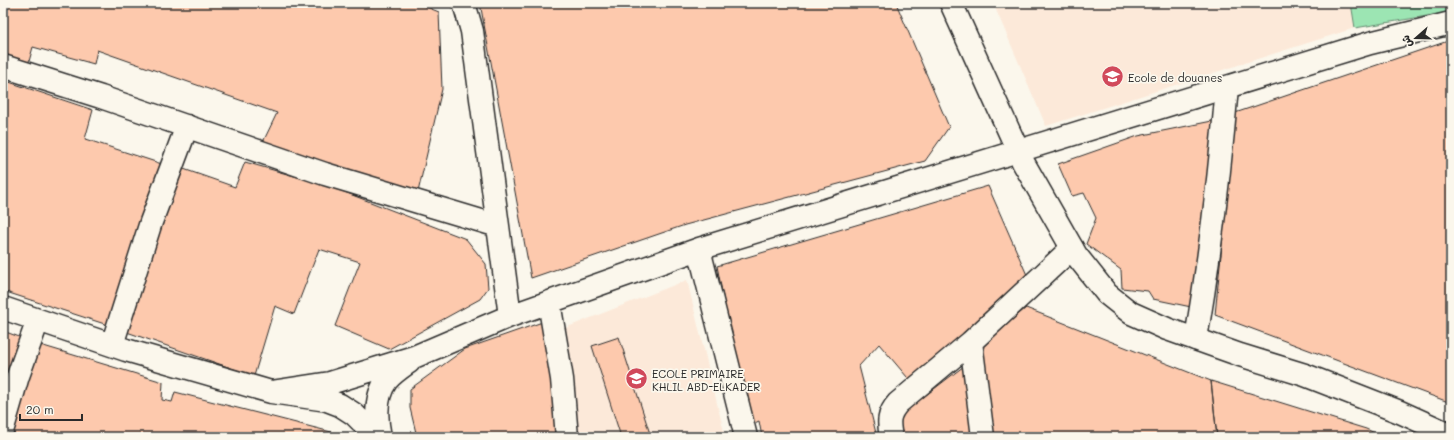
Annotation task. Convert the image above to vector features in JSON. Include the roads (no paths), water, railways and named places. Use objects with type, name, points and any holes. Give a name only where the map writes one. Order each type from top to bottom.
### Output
[{"type":"street","points":[[464,3],[472,31],[510,316]]},
{"type":"street","points":[[951,3],[1017,150],[1072,248],[1107,294],[1131,312],[1166,329],[1240,355],[1305,375],[1400,412],[1451,435]]},
{"type":"street","points":[[271,392],[330,383],[414,357],[510,316],[699,249],[1017,150],[1370,43],[1451,23]]},
{"type":"street","points":[[3,66],[101,96],[325,174],[498,226]]},
{"type":"street","points":[[1196,339],[1208,268],[1221,158],[1227,87]]},
{"type":"street","points":[[112,345],[151,222],[187,126]]},
{"type":"street","points":[[891,437],[888,422],[890,411],[898,402],[930,378],[971,342],[1072,248]]},
{"type":"street","points":[[699,249],[746,437]]},
{"type":"street","points":[[549,302],[562,379],[567,437]]},
{"type":"street","points":[[3,308],[112,345],[271,392],[327,400],[340,405],[354,414],[367,427],[372,437]]},
{"type":"street","points":[[3,428],[18,376],[38,320]]},
{"type":"street","points":[[971,342],[983,437]]},
{"type":"street","points":[[380,437],[378,409],[379,397],[388,380],[414,357]]},
{"type":"place","name":"Ecole de douanes","points":[[1113,77]]},
{"type":"place","name":"ECOLE PRIMAIRE KHLIL ABD-ELKADER","points":[[637,379]]}]
